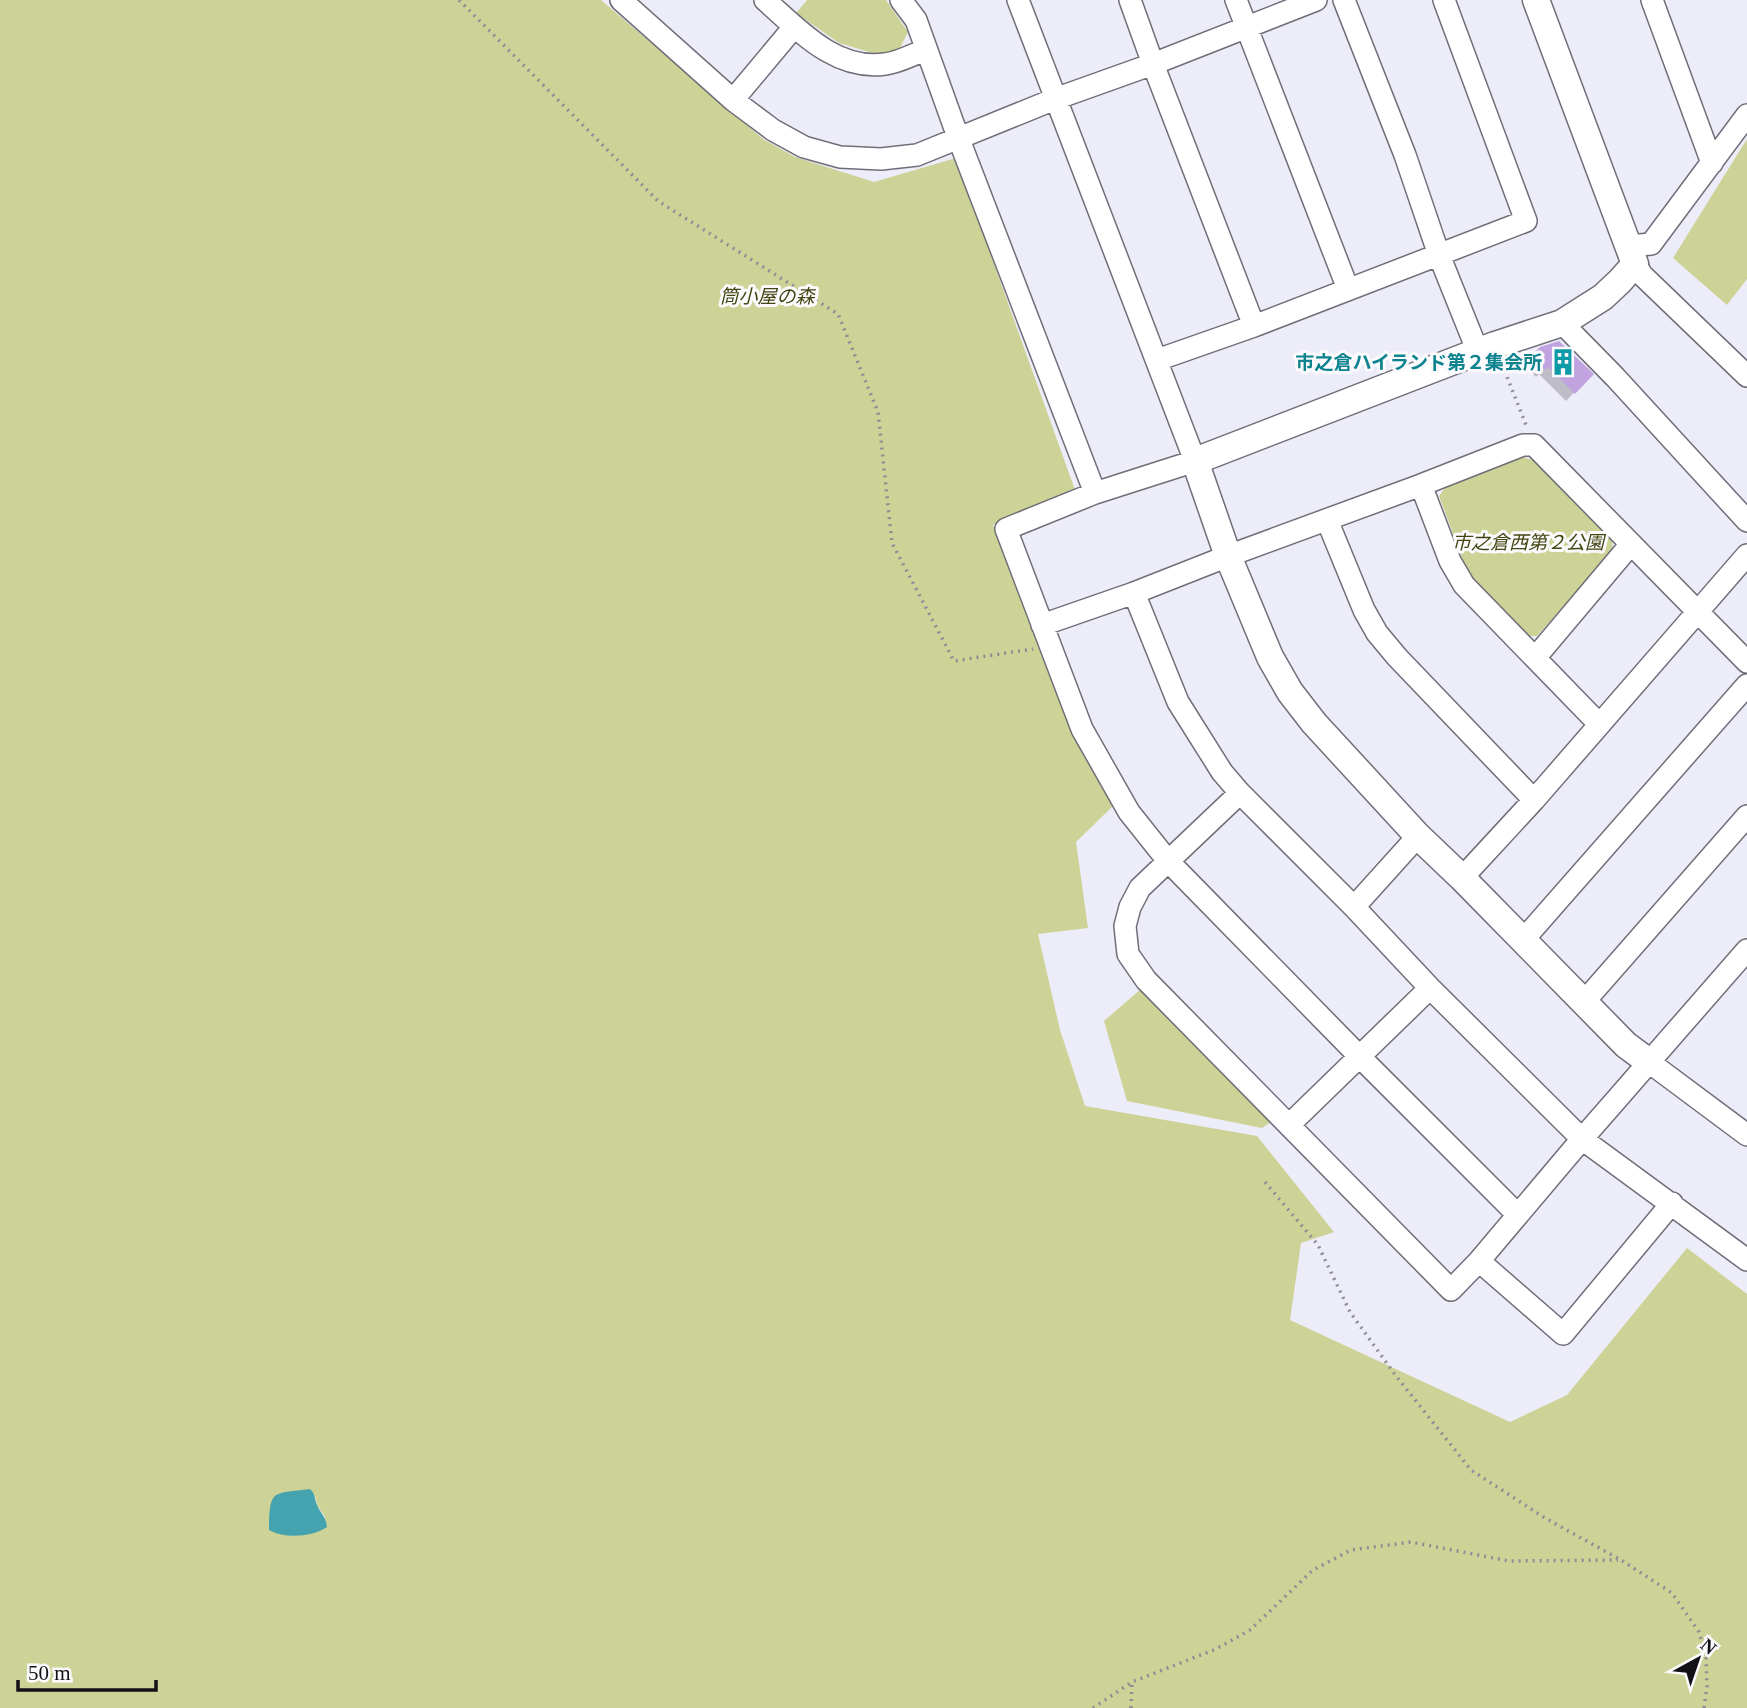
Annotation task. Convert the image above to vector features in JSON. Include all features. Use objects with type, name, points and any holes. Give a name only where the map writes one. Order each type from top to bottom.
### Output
[{"type":"street","points":[[621,0],[733,100],[773,130],[804,147],[840,157],[881,159],[917,155],[1055,99],[1316,0]]},
{"type":"street","points":[[765,0],[794,27],[845,61],[865,65],[886,64],[926,49]]},
{"type":"street","points":[[901,0],[916,20],[958,137],[1095,493]]},
{"type":"street","points":[[1018,0],[1157,360],[1228,556],[1270,657],[1290,692],[1314,723],[1418,836],[1626,1045],[1747,1135]]},
{"type":"street","points":[[1130,0],[1254,326]]},
{"type":"street","points":[[1236,0],[1348,289]]},
{"type":"street","points":[[1345,0],[1405,155],[1439,255],[1487,349]]},
{"type":"street","points":[[1157,360],[1254,326],[1526,221],[1444,0]]},
{"type":"street","points":[[1536,0],[1632,255],[1642,275],[1747,376]]},
{"type":"street","points":[[1652,0],[1712,163]]},
{"type":"street","points":[[733,100],[794,27]]},
{"type":"street","points":[[1518,1215],[1168,861],[1129,812],[1083,729],[1006,529],[1095,493],[1195,461],[1562,323],[1603,297],[1620,281],[1632,255],[1651,244],[1747,115]]},
{"type":"street","points":[[1562,323],[1747,521]]},
{"type":"street","points":[[1042,625],[1134,593],[1523,445],[1534,445],[1747,662]]},
{"type":"street","points":[[1421,485],[1450,561],[1464,585],[1599,724]]},
{"type":"street","points":[[1327,520],[1364,610],[1377,633],[1534,800]]},
{"type":"street","points":[[1535,659],[1631,544]]},
{"type":"street","points":[[1462,878],[1534,800],[1747,555]]},
{"type":"street","points":[[1134,593],[1178,702],[1222,772],[1240,793],[1582,1139],[1747,1260]]},
{"type":"street","points":[[1523,940],[1747,685]]},
{"type":"street","points":[[1240,793],[1140,888],[1130,907],[1125,926],[1128,954],[1146,980],[1451,1290],[1479,1261],[1649,1062],[1745,958]]},
{"type":"street","points":[[1583,1003],[1747,816]]},
{"type":"street","points":[[1354,906],[1418,836]]},
{"type":"street","points":[[1289,1125],[1430,988]]},
{"type":"street","points":[[1479,1261],[1563,1334],[1672,1203]]},
{"type":"path","points":[[459,0],[658,201],[838,314],[878,412],[892,543],[954,661],[1051,647]]},
{"type":"path","points":[[1487,349],[1534,445]]},
{"type":"path","points":[[1265,1182],[1318,1245],[1350,1312],[1396,1376],[1471,1471],[1672,1593],[1699,1632],[1706,1658],[1707,1686],[1704,1708]]},
{"type":"path","points":[[1093,1708],[1132,1682],[1216,1649],[1250,1630],[1313,1570],[1351,1550],[1411,1542],[1509,1561],[1620,1560]]},
{"type":"path","points":[[1131,1708],[1132,1682]]},
{"type":"green space","name":"筒小屋の森","points":[[0,0],[601,0],[763,139],[795,157],[874,182],[956,158],[1075,490],[993,525],[1054,683],[1114,805],[1076,842],[1088,928],[1038,934],[1060,1030],[1085,1106],[1257,1136],[1334,1232],[1301,1243],[1290,1320],[1510,1422],[1567,1395],[1687,1248],[1747,1294],[1747,1708],[0,1708]],"holes":[[[315,1496],[325,1517],[313,1533],[288,1536]]]},
{"type":"green space","points":[[807,0],[886,0],[908,32],[900,48],[879,55],[839,43],[796,13]]},
{"type":"green space","points":[[1747,139],[1747,279],[1727,305],[1673,258]]},
{"type":"green space","name":"市之倉西第２公園","points":[[1522,457],[1540,462],[1613,536],[1612,551],[1537,636],[1525,636],[1467,571],[1439,496],[1445,488]]},
{"type":"green space","points":[[1141,989],[1271,1122],[1262,1128],[1127,1101],[1104,1021]]},
{"type":"water","points":[[310,1489],[327,1527],[298,1536],[282,1535],[269,1530],[270,1507],[275,1496]]},
{"type":"building","name":"市之倉ハイランド第２集会所","points":[[1559,341],[1594,374],[1575,394],[1548,367],[1546,370],[1531,356],[1540,347]]},
{"type":"place","name":"市之倉ハイランド第２集会所","points":[[1563,362]]}]
